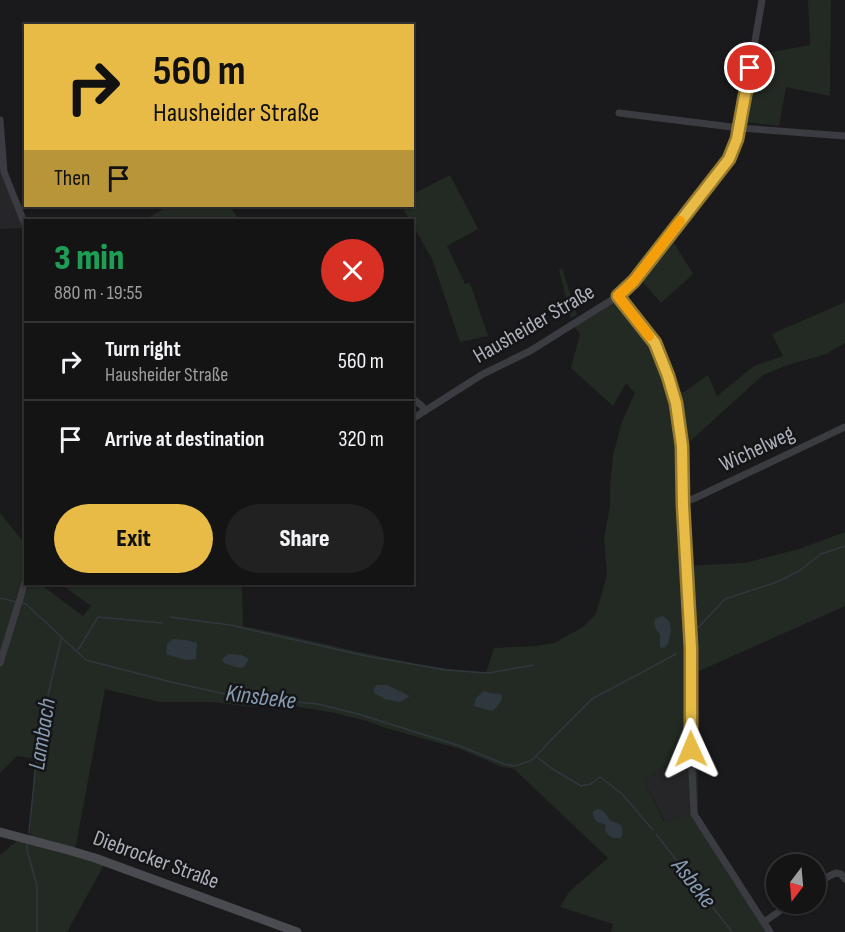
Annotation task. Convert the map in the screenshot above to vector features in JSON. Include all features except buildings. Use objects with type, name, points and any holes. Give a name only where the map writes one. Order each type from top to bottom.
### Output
[{"type":"main road","name":"Diebrocker Straße","points":[[0,832],[95,858],[297,932]]},
{"type":"street","name":"Hausheider Straße","points":[[414,418],[483,374],[530,351],[618,296],[634,281],[729,159],[735,147],[762,0]]},
{"type":"street","points":[[619,113],[740,128],[845,136]]},
{"type":"street","points":[[0,120],[4,172],[24,222]]},
{"type":"street","points":[[618,296],[655,343],[676,403],[682,446],[691,648],[691,749],[694,814],[770,932]]},
{"type":"street","points":[[414,400],[425,411]]},
{"type":"street","name":"Wichelweg","points":[[683,501],[693,499],[845,427]]},
{"type":"street","points":[[0,663],[24,584]]},
{"type":"street","points":[[826,879],[836,873],[841,874],[845,879]]},
{"type":"street","points":[[764,922],[775,914]]},
{"type":"shaded area","points":[[808,0],[831,0],[830,96],[786,87],[779,126],[745,122],[757,49],[761,50],[758,67],[775,71],[772,52],[810,45]]},
{"type":"shaded area","points":[[0,152],[24,228],[0,229]]},
{"type":"shaded area","points":[[450,175],[478,229],[447,246],[465,284],[470,283],[488,336],[460,342],[432,259],[414,227],[414,219],[409,219],[402,207],[414,207],[414,193]]},
{"type":"shaded area","points":[[167,207],[230,207],[239,219],[146,219]]},
{"type":"shaded area","points":[[674,243],[693,274],[661,303],[642,281]]},
{"type":"shaded area","points":[[562,268],[577,315],[571,318],[559,270]]},
{"type":"shaded area","points":[[617,298],[654,346],[679,403],[677,392],[684,392],[708,375],[717,396],[754,366],[783,356],[772,334],[845,302],[845,343],[826,354],[763,375],[687,444],[683,501],[688,566],[745,563],[799,549],[845,532],[845,606],[697,672],[698,812],[696,815],[768,932],[611,932],[613,924],[560,907],[569,892],[608,858],[514,769],[502,767],[460,749],[330,712],[292,706],[252,707],[213,702],[159,702],[105,689],[76,845],[72,854],[104,865],[67,932],[0,932],[0,855],[17,841],[30,842],[34,769],[37,759],[17,756],[0,773],[0,513],[24,543],[24,573],[15,601],[21,603],[30,585],[41,585],[83,616],[91,606],[62,585],[242,585],[243,626],[424,665],[486,673],[494,648],[554,643],[583,627],[596,614],[607,575],[604,539],[610,506],[613,455],[622,422],[635,393],[626,383],[613,406],[571,368],[580,334],[574,326]],"holes":[[[685,752],[690,814],[664,822],[644,781]]]},
{"type":"shaded area","points":[[662,616],[666,618],[671,628],[668,644],[664,648],[660,647],[660,634],[654,623],[655,619]]},
{"type":"shaded area","points":[[173,639],[197,643],[196,659],[186,660],[168,655],[166,653],[167,644]]},
{"type":"shaded area","points":[[229,654],[241,655],[249,659],[244,667],[239,668],[224,663],[222,659]]},
{"type":"shaded area","points":[[377,685],[387,685],[410,696],[400,702],[385,699],[374,693]]},
{"type":"shaded area","points":[[484,691],[501,694],[502,699],[493,711],[474,706],[476,698]]},
{"type":"shaded area","points":[[686,752],[690,814],[665,822],[644,781]]},
{"type":"shaded area","points":[[597,809],[602,810],[610,821],[621,826],[623,831],[621,838],[610,836],[605,831],[606,825],[595,820],[593,812]]},
{"type":"waterway","points":[[693,633],[725,599],[777,582],[799,571],[821,554],[845,546]]},
{"type":"waterway","name":"Kinsbeke","points":[[0,598],[17,602]]},
{"type":"waterway","name":"Kinsbeke","points":[[21,603],[26,604],[86,660],[234,696],[318,704],[460,746],[514,766],[530,761],[536,756],[592,699],[676,654]]},
{"type":"waterway","points":[[78,650],[98,617],[162,623]]},
{"type":"waterway","points":[[170,617],[230,625],[366,656],[446,670],[488,673],[534,665]]},
{"type":"waterway","name":"Lambach","points":[[29,833],[39,734],[61,639]]},
{"type":"waterway","name":"Asbeke","points":[[537,757],[581,786],[591,784],[600,777],[622,794],[653,830]]},
{"type":"waterway","name":"Asbeke","points":[[656,834],[732,932]]},
{"type":"waterway","name":"Lambach","points":[[27,845],[37,886],[37,932]]},
{"type":"slow traffic","points":[[649,336],[618,296],[634,281],[680,221]]},
{"type":"route","points":[[691,749],[691,648],[682,446],[676,403],[659,350],[618,296],[634,281],[729,159],[740,128],[750,68]]}]
